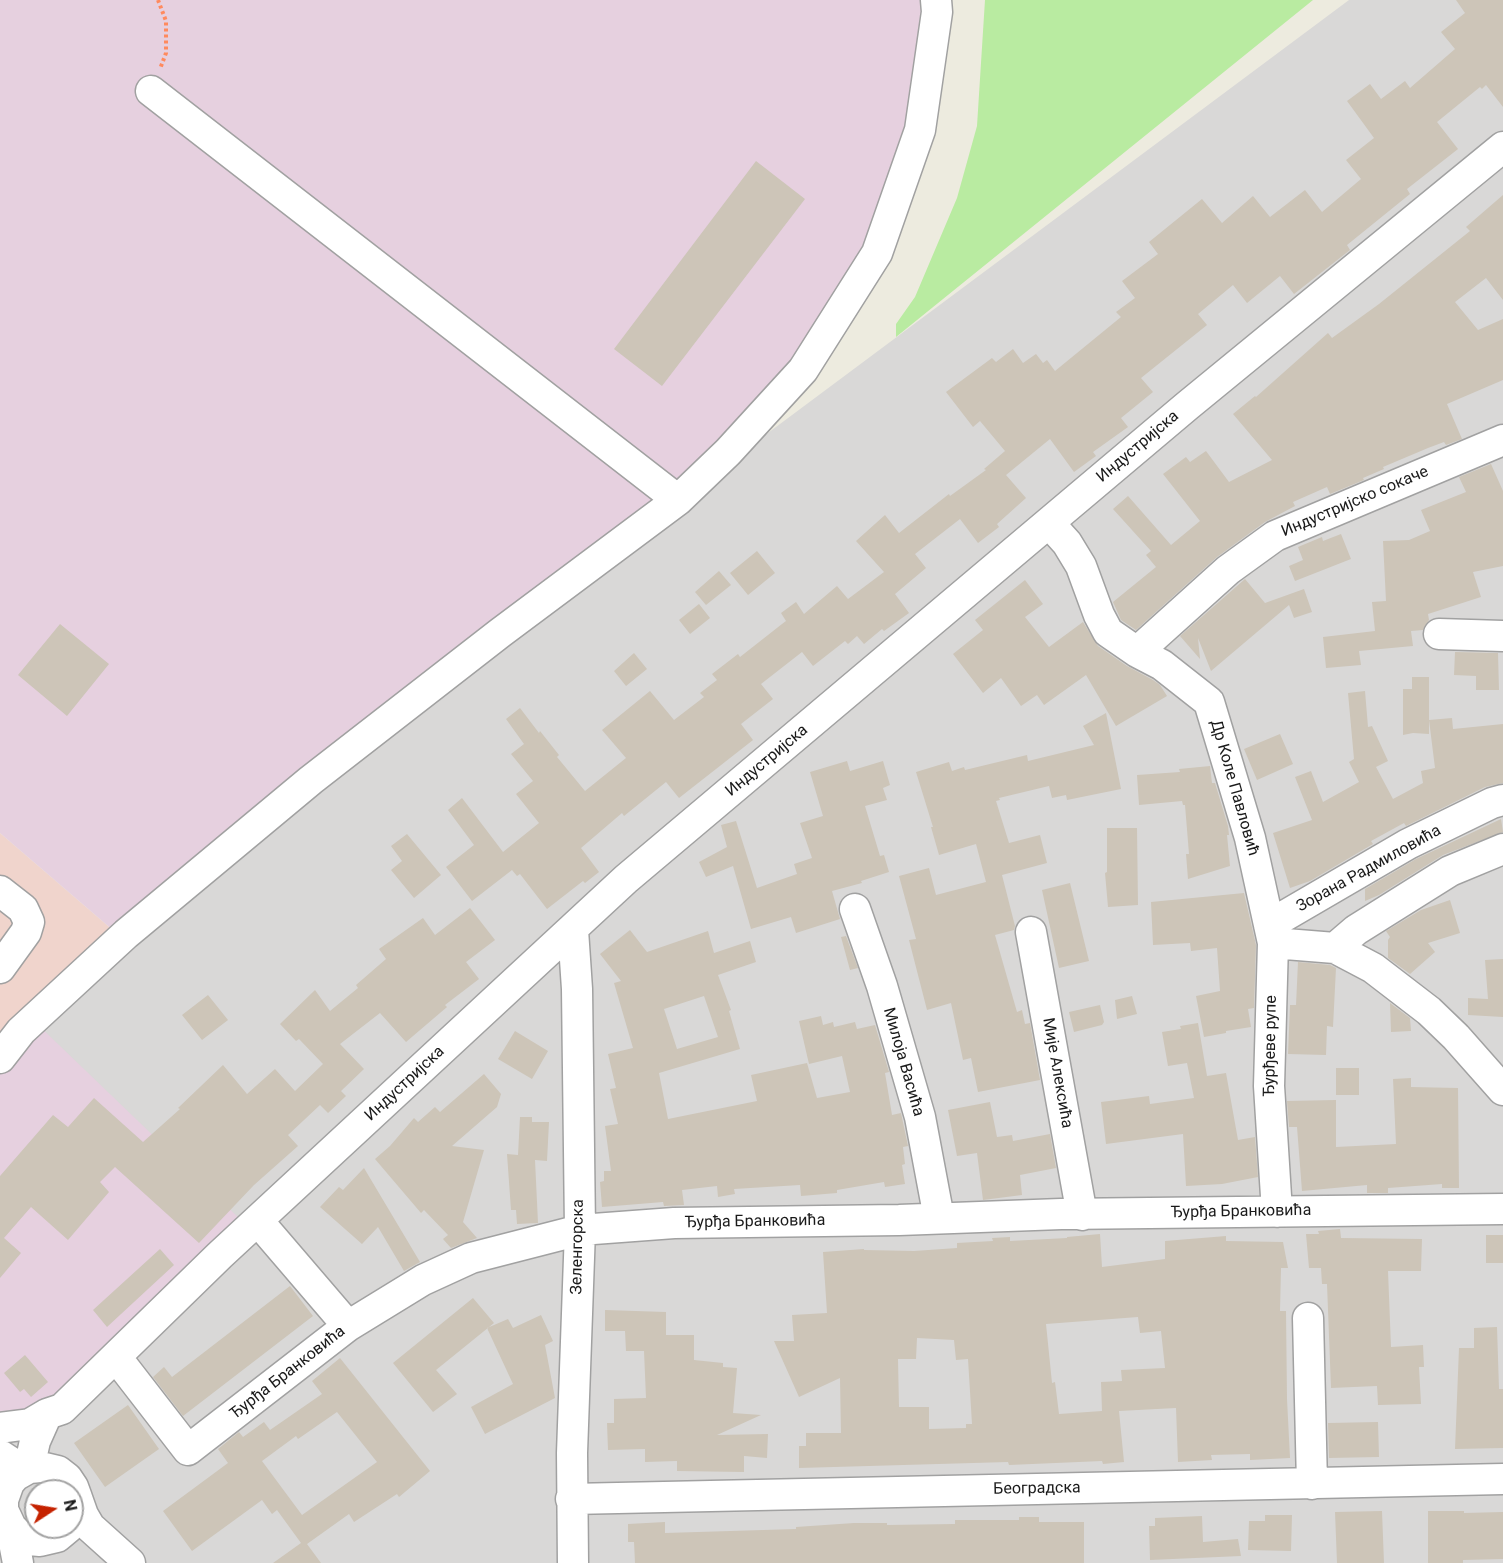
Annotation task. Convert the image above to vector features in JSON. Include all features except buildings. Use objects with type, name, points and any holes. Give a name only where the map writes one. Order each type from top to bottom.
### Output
[{"type":"street","points":[[0,1058],[21,1031],[126,934],[310,780],[500,633],[678,500],[728,452],[803,370],[877,253],[920,130],[937,12],[936,0]]},
{"type":"street","points":[[151,91],[678,500]]},
{"type":"street","name":"Индустријска","points":[[25,1465],[51,1439],[55,1412],[626,879],[1187,406],[1503,147]]},
{"type":"street","name":"Индустријско сокаче","points":[[1137,652],[1228,570],[1275,536],[1503,440]]},
{"type":"street","name":"Др Коле Павловић","points":[[1049,523],[1067,543],[1081,566],[1099,615],[1108,632],[1137,652],[1162,665],[1209,702],[1250,838],[1271,934]]},
{"type":"street","points":[[1439,634],[1503,636]]},
{"type":"street","name":"Зорана Радмиловића","points":[[1271,934],[1408,844],[1492,803],[1503,800]]},
{"type":"street","points":[[1335,948],[1356,930],[1450,872],[1503,849]]},
{"type":"street","points":[[0,891],[23,909],[28,922],[26,932],[0,968]]},
{"type":"street","name":"Милоја Васића","points":[[855,909],[882,986],[920,1117],[939,1218]]},
{"type":"street","name":"Зеленгорска","points":[[573,930],[577,989],[579,1230],[571,1499],[573,1563]]},
{"type":"street","name":"Мије Алексића","points":[[1031,932],[1082,1215]]},
{"type":"street","points":[[1271,934],[1335,948],[1373,968],[1428,1011],[1456,1037],[1503,1090]]},
{"type":"street","name":"Ђурђеве рупе","points":[[1271,934],[1269,1086],[1277,1212]]},
{"type":"street","name":"Ђурђа Бранковића","points":[[116,1357],[188,1450],[348,1326],[423,1280],[471,1258],[579,1230],[674,1223],[1503,1209]]},
{"type":"street","points":[[258,1221],[348,1326]]},
{"type":"street","points":[[1308,1318],[1312,1484]]},
{"type":"street","points":[[0,1428],[30,1424],[55,1412]]},
{"type":"street","points":[[18,1563],[4,1508],[9,1483],[25,1465],[58,1471],[68,1479]]},
{"type":"street","name":"Београдска","points":[[571,1499],[1503,1479]]},
{"type":"street","points":[[4,1508],[19,1535],[24,1538]]},
{"type":"street","points":[[84,1517],[90,1527],[130,1563]]},
{"type":"street","points":[[27,1539],[40,1541],[44,1539]]},
{"type":"street","points":[[76,1539],[122,1563]]},
{"type":"path","points":[[151,91],[166,53],[166,21],[158,0]]},
{"type":"shaded area","points":[[0,0],[936,0],[877,253],[803,370],[678,500],[122,938],[0,833]]},
{"type":"shaded area","points":[[1349,0],[1503,0],[1503,1563],[0,1563],[0,1417],[33,1020],[678,500]]},
{"type":"shaded area","points":[[0,833],[122,938],[0,1060]]},
{"type":"shaded area","points":[[33,1020],[241,1220],[55,1398],[23,1415],[0,1417],[0,1061]]},
{"type":"green space","points":[[985,0],[1313,0],[896,337],[896,324],[915,297],[957,198],[977,126]]}]
